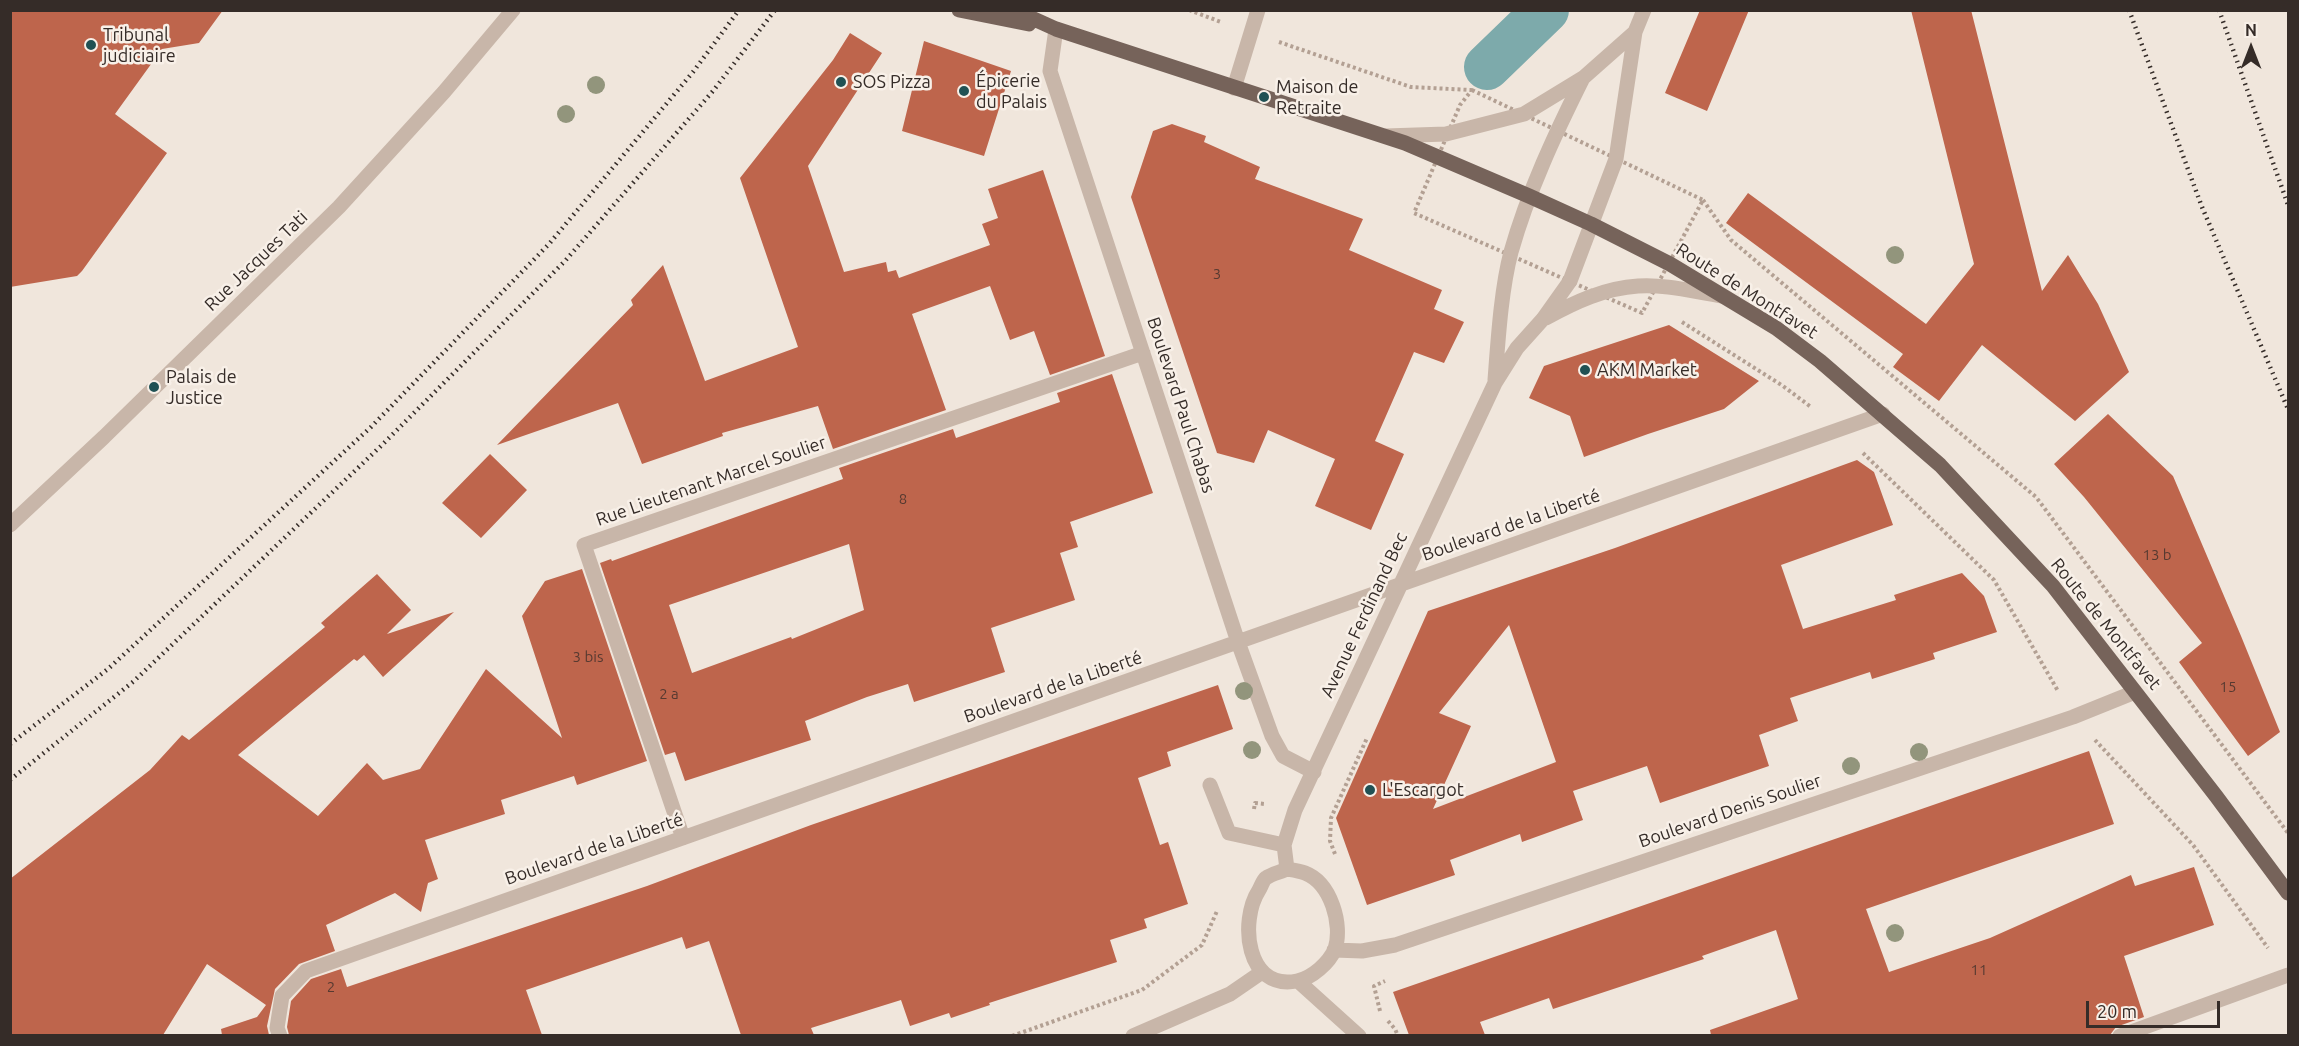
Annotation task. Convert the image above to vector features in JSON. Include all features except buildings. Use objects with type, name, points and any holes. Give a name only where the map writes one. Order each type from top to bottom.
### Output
[{"type":"main road","name":"Route de Montfavet","points":[[959,10],[1056,29]]},
{"type":"main road","name":"Route de Montfavet","points":[[1014,10],[1056,29],[1405,143],[1591,224],[1670,264],[1776,328],[1820,361],[1940,465],[2053,586],[2289,893]]},
{"type":"street","name":"Rue Jacques Tati","points":[[10,525],[104,437],[339,207],[444,92],[513,10]]},
{"type":"street","points":[[1234,88],[1258,10]]},
{"type":"street","points":[[1495,383],[1517,348],[1543,319],[1570,281],[1616,159],[1635,32],[1644,10]]},
{"type":"street","name":"Boulevard Paul Chabas","points":[[1056,29],[1050,71],[1238,642],[1272,736],[1283,756],[1314,772]]},
{"type":"street","points":[[1381,136],[1446,134],[1524,114],[1583,78],[1635,32]]},
{"type":"street","points":[[1495,383],[1499,329],[1511,255],[1529,196],[1583,78]]},
{"type":"street","points":[[1543,319],[1577,301],[1599,293],[1638,286],[1658,286],[1723,296]]},
{"type":"street","name":"Rue Lieutenant Marcel Soulier","points":[[683,838],[584,544],[1143,353]]},
{"type":"street","name":"Avenue Ferdinand Bec","points":[[1287,869],[1284,845],[1295,810],[1343,703],[1495,383]]},
{"type":"street","name":"Boulevard de la Liberté","points":[[280,1035],[277,1028],[282,996],[306,971],[1883,414]]},
{"type":"street","name":"Boulevard Denis Soulier","points":[[1334,950],[1362,951],[1395,945],[2073,717],[2135,692]]},
{"type":"street","points":[[1210,785],[1229,833],[1284,845]]},
{"type":"street","points":[[1287,869],[1307,874],[1325,890],[1333,908],[1338,932],[1334,950],[1322,968],[1298,981],[1276,981],[1262,972],[1249,947],[1248,926],[1253,899],[1266,878],[1287,869]]},
{"type":"street","points":[[1133,1035],[1230,994],[1262,972]]},
{"type":"street","points":[[2120,1035],[2288,975]]},
{"type":"street","points":[[1298,981],[1359,1035]]},
{"type":"path","points":[[1189,10],[1411,87],[1472,90]]},
{"type":"path","points":[[1632,317],[1642,313],[1652,314]]},
{"type":"path","points":[[1672,316],[1783,386],[1841,429],[1994,580],[2073,717],[2193,845],[2288,975]]},
{"type":"path","points":[[1336,859],[1330,841],[1331,818],[1367,736]]},
{"type":"path","points":[[1248,837],[1255,802],[1295,810]]},
{"type":"path","points":[[1012,1035],[1142,990],[1202,945],[1221,902]]},
{"type":"waterway","points":[[1487,67],[1546,10]]},
{"type":"railway","points":[[10,744],[108,669],[371,427],[549,244],[693,72],[739,10]]},
{"type":"railway","points":[[10,780],[134,681],[382,445],[565,261],[713,91],[775,10]]},
{"type":"railway","points":[[2129,10],[2202,207],[2288,409]]},
{"type":"railway","points":[[2219,10],[2288,205]]},
{"type":"place","name":"Tribunal judiciaire","points":[[91,45]]},
{"type":"place","name":"SOS Pizza","points":[[841,82]]},
{"type":"place","name":"Épicerie du Palais","points":[[964,91]]},
{"type":"place","name":"Maison de Retraite","points":[[1264,97]]},
{"type":"place","name":"AKM Market","points":[[1585,370]]},
{"type":"place","name":"Palais de Justice","points":[[154,387]]},
{"type":"place","name":"L'Escargot","points":[[1370,790]]}]
